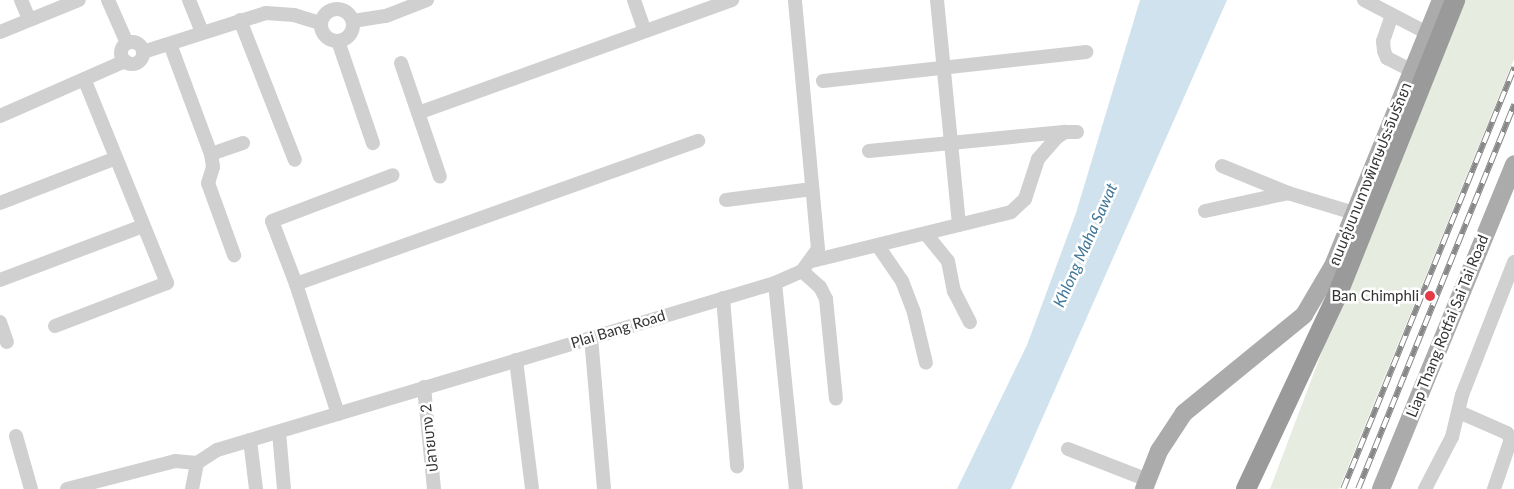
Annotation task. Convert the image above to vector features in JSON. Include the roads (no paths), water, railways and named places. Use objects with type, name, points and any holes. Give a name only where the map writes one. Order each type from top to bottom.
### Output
[{"type":"highway","points":[[1245,485],[1336,298],[1389,159],[1455,0]]},
{"type":"main road","name":"ถนนคู่ขนานทางพิเศษประจิมรัถยา","points":[[1146,484],[1158,451],[1184,414],[1304,315],[1333,266],[1441,0]]},
{"type":"main road","name":"Liap Thang Rotfai Sai Tai Road","points":[[1381,489],[1512,175]]},
{"type":"street","points":[[21,0],[29,19]]},
{"type":"street","points":[[0,32],[79,0]]},
{"type":"street","points":[[108,0],[127,43]]},
{"type":"street","points":[[189,0],[202,33]]},
{"type":"street","points":[[353,21],[386,16],[427,0]]},
{"type":"street","points":[[634,0],[644,29]]},
{"type":"street","points":[[418,113],[644,29],[732,0]]},
{"type":"street","points":[[794,0],[818,249],[812,261]]},
{"type":"street","points":[[936,0],[958,225]]},
{"type":"street","points":[[1364,0],[1427,33]]},
{"type":"street","points":[[0,116],[125,61],[138,62],[143,52],[266,13],[294,15],[321,23],[328,38],[338,41],[352,32],[353,21],[347,12],[337,8],[326,13],[321,23]]},
{"type":"street","points":[[1392,15],[1383,41],[1384,50],[1387,58],[1412,71]]},
{"type":"street","points":[[240,20],[295,160]]},
{"type":"street","points":[[338,41],[373,143]]},
{"type":"street","points":[[127,43],[139,44],[143,52]]},
{"type":"street","points":[[125,61],[121,54],[127,43]]},
{"type":"street","points":[[170,44],[211,154],[213,167],[208,183],[234,255]]},
{"type":"street","points":[[824,81],[1086,52]]},
{"type":"street","points":[[401,63],[440,177]]},
{"type":"street","points":[[55,326],[167,283],[84,79]]},
{"type":"street","points":[[812,261],[926,234],[1018,207],[1025,199],[1038,159],[1056,138],[1071,132],[869,151]]},
{"type":"street","points":[[296,284],[698,141]]},
{"type":"street","points":[[211,154],[243,143]]},
{"type":"street","points":[[0,203],[116,158]]},
{"type":"street","points":[[1222,166],[1288,193],[1354,213]]},
{"type":"street","points":[[338,414],[296,284],[272,221],[393,175]]},
{"type":"street","points":[[726,200],[812,189]]},
{"type":"street","points":[[1205,212],[1288,193]]},
{"type":"street","points":[[0,280],[143,226]]},
{"type":"street","points":[[926,234],[948,261],[954,290],[970,322]]},
{"type":"street","points":[[878,246],[902,281],[926,363]]},
{"type":"street","name":"Plai Bang Road","points":[[197,463],[217,450],[775,283],[802,271],[812,261]]},
{"type":"street","points":[[1425,489],[1452,437],[1462,394],[1514,262]]},
{"type":"street","points":[[802,271],[820,287],[826,299],[836,399]]},
{"type":"street","points":[[775,283],[796,489]]},
{"type":"street","points":[[723,298],[737,466]]},
{"type":"street","points":[[0,322],[7,342]]},
{"type":"street","points":[[591,337],[604,489]]},
{"type":"street","points":[[516,360],[532,489]]},
{"type":"street","name":"ปลายบาง 2","points":[[424,387],[434,489]]},
{"type":"street","points":[[1459,412],[1508,433],[1511,438],[1494,489]]},
{"type":"street","points":[[279,432],[284,489]]},
{"type":"street","points":[[16,436],[31,489]]},
{"type":"street","points":[[250,440],[256,489]]},
{"type":"street","points":[[1068,449],[1146,484]]},
{"type":"street","points":[[67,489],[175,461],[197,463],[192,489]]},
{"type":"water","name":"Khlong Maha Sawat","points":[[1140,0],[1227,0],[1011,489],[957,489],[1027,345],[1076,213]]},
{"type":"railway","points":[[1343,489],[1514,67]]},
{"type":"railway","points":[[1358,489],[1514,104]]},
{"type":"place","name":"Ban Chimphli","points":[[1430,296]]}]
